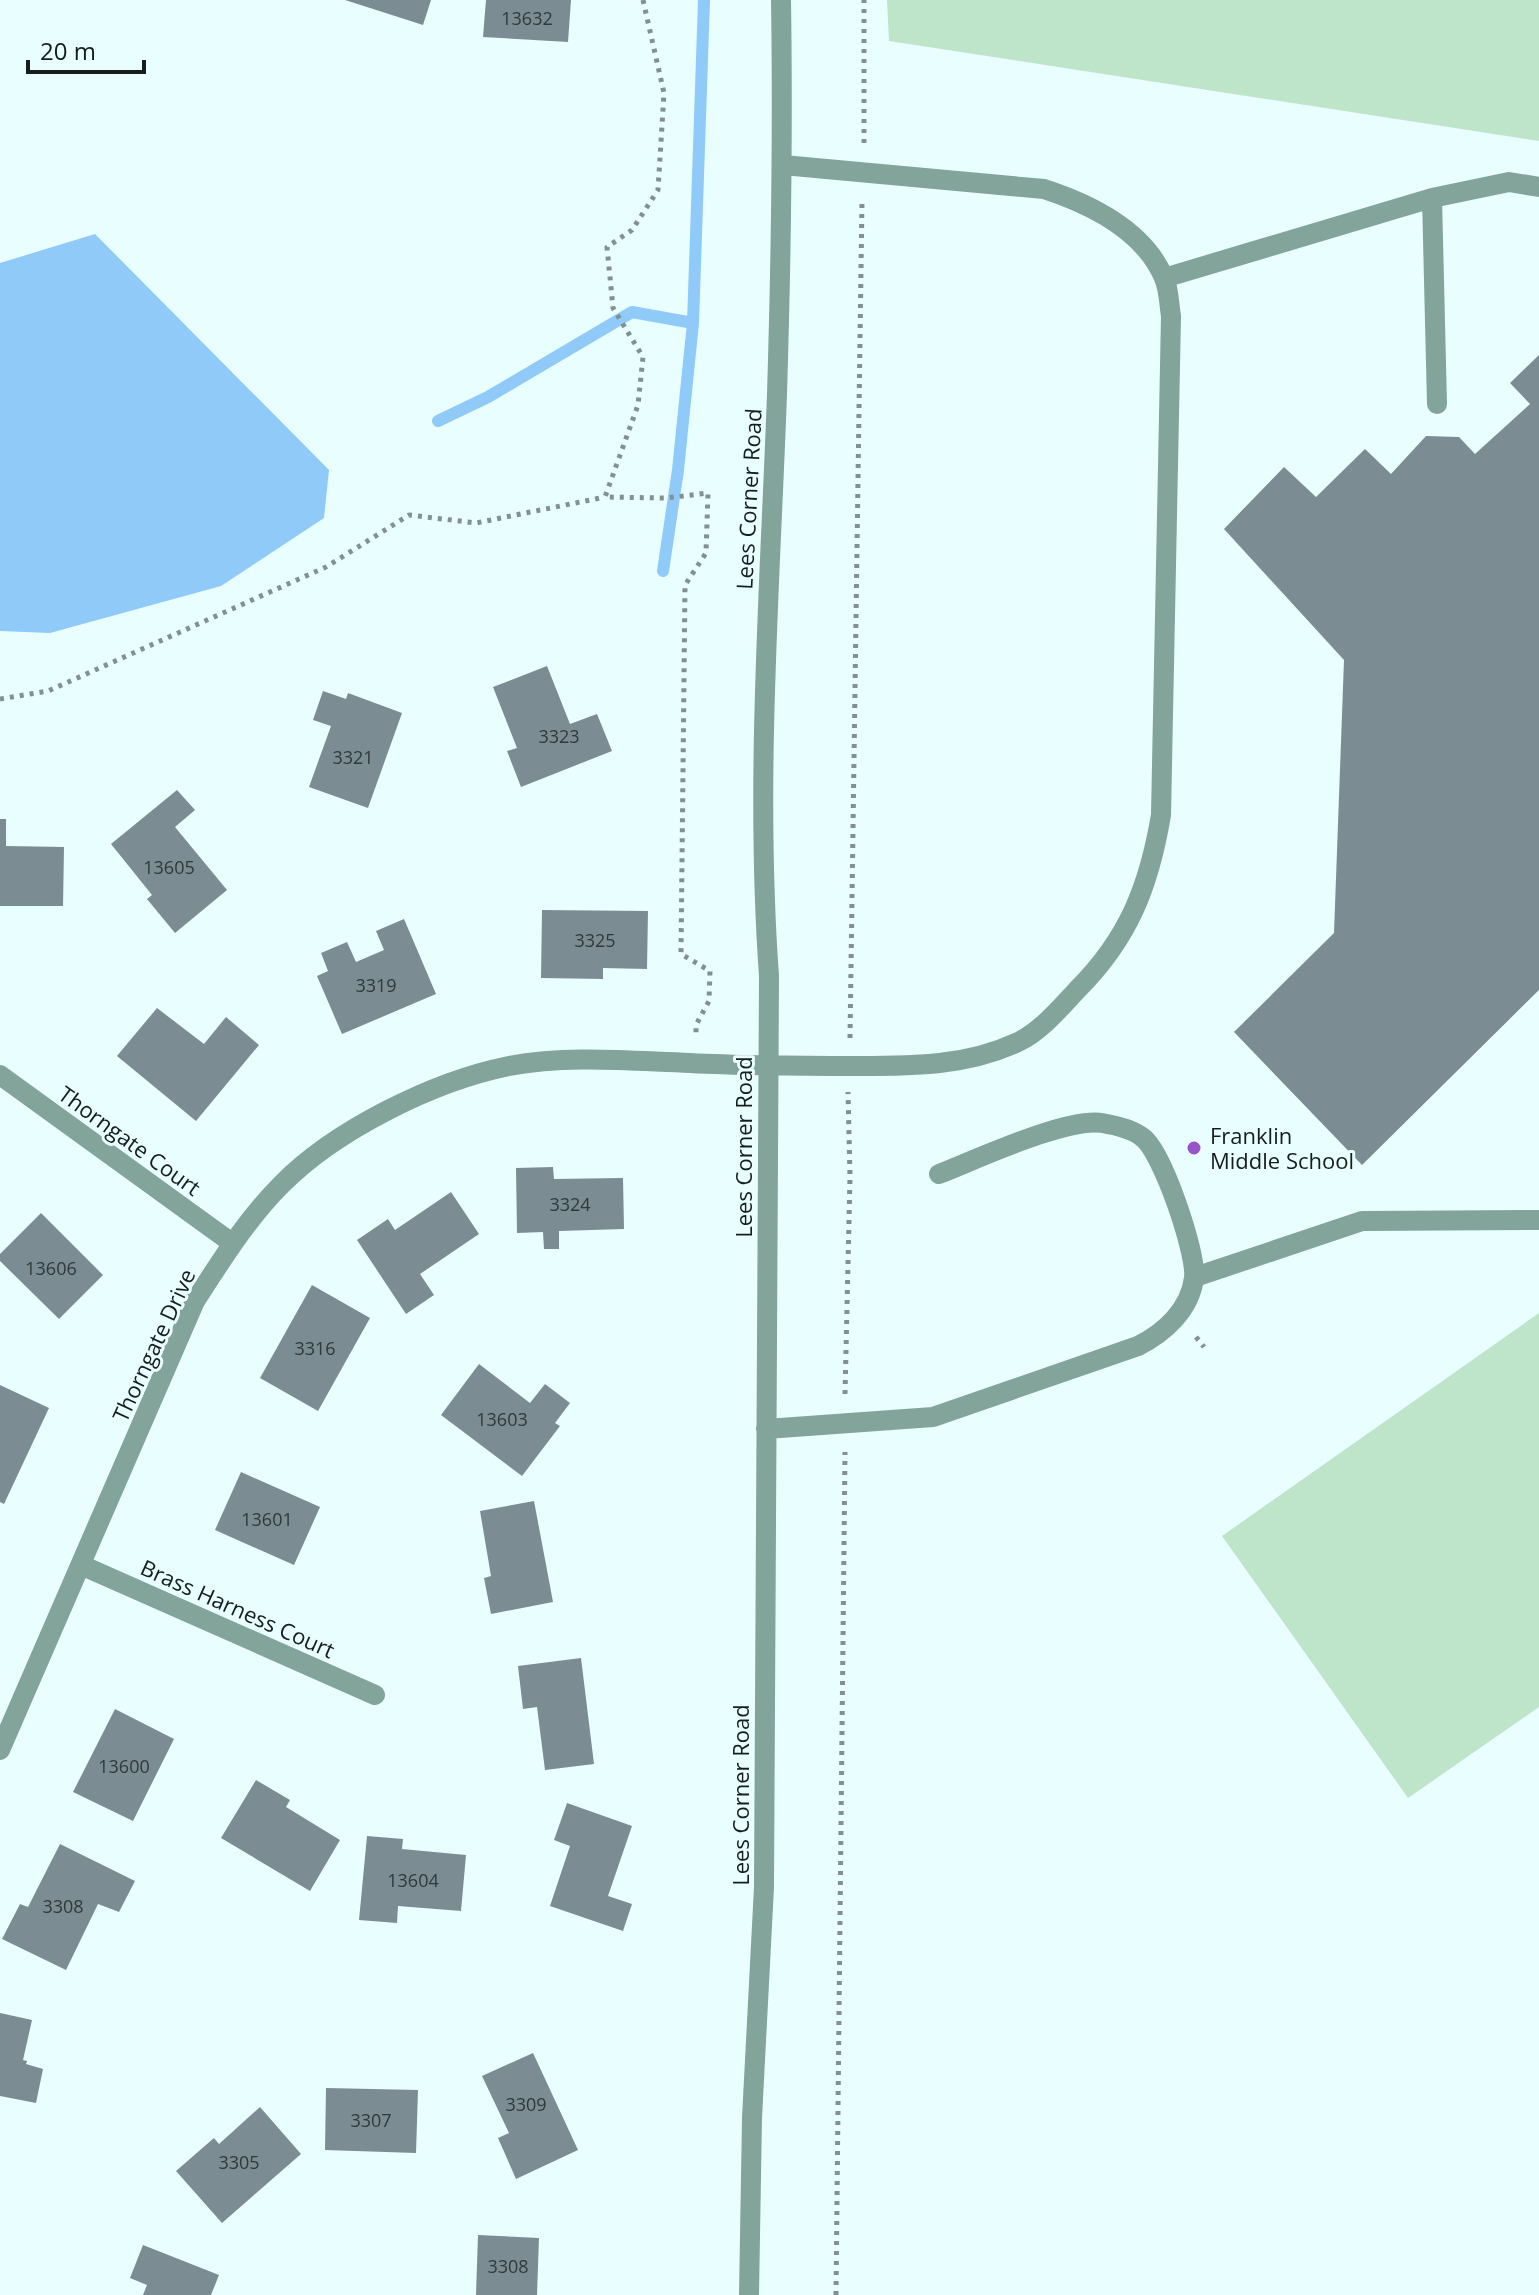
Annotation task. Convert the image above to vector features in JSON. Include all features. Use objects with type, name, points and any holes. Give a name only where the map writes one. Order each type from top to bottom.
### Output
[{"type":"street","name":"Lees Corner Road","points":[[749,2295],[752,2118],[764,1887],[769,976],[761,871],[764,686],[783,165],[781,0]]},
{"type":"street","points":[[783,165],[1044,189],[1080,201],[1115,222],[1140,244],[1164,278],[1432,198],[1509,182],[1539,187]]},
{"type":"street","points":[[1432,198],[1437,404]]},
{"type":"street","name":"Thorngate Drive","points":[[0,1750],[195,1301],[232,1243],[282,1184],[354,1129],[400,1104],[458,1080],[525,1063],[594,1059],[768,1067],[940,1065],[1020,1042],[1051,1017],[1115,948],[1140,898],[1153,859],[1161,815],[1171,316],[1164,278]]},
{"type":"street","name":"Thorngate Court","points":[[0,1075],[232,1243]]},
{"type":"street","points":[[766,1429],[933,1417],[1138,1346],[1162,1334],[1189,1296],[1195,1277],[1185,1231],[1154,1151],[1143,1137],[1099,1122],[1073,1125],[939,1174]]},
{"type":"street","points":[[1195,1277],[1362,1221],[1539,1220]]},
{"type":"street","name":"Brass Harness Court","points":[[81,1565],[375,1695]]},
{"type":"path","points":[[605,497],[638,405],[643,357],[613,308],[607,247],[632,230],[658,190],[659,179],[664,93],[643,0]]},
{"type":"path","points":[[836,2295],[844,1424],[850,1177],[848,1066],[861,210],[866,173],[864,0]]},
{"type":"path","points":[[0,699],[48,691],[326,567],[409,515],[476,523],[605,497],[666,498],[708,493],[706,553],[685,585],[681,954],[710,971],[709,1001],[696,1025],[695,1064]]},
{"type":"green space","points":[[887,0],[1539,0],[1539,141],[889,41]]},
{"type":"green space","points":[[1539,1313],[1539,1707],[1408,1798],[1222,1536]]},
{"type":"water","points":[[95,234],[329,470],[324,518],[221,586],[50,633],[0,631],[0,263]]},
{"type":"building","points":[[345,0],[431,0],[423,25]]},
{"type":"building","points":[[486,0],[571,0],[568,42],[483,37]]},
{"type":"building","points":[[1539,355],[1539,990],[1362,1165],[1234,1032],[1334,933],[1344,660],[1224,529],[1284,467],[1316,497],[1365,449],[1391,474],[1426,436],[1459,437],[1475,454],[1530,404],[1510,383]]},
{"type":"building","points":[[547,666],[570,724],[597,714],[612,751],[521,787],[507,751],[517,748],[493,687]]},
{"type":"building","points":[[323,691],[346,699],[348,693],[402,713],[368,808],[309,787],[331,726],[313,720]]},
{"type":"building","points":[[177,790],[195,810],[175,827],[227,890],[175,933],[147,899],[152,895],[111,844]]},
{"type":"building","points":[[0,819],[6,819],[6,846],[64,847],[63,906],[0,906]]},
{"type":"building","points":[[542,910],[648,911],[647,969],[603,968],[603,979],[541,978]]},
{"type":"building","points":[[404,919],[436,994],[342,1034],[317,976],[328,971],[321,953],[347,942],[356,962],[384,950],[376,931]]},
{"type":"building","points":[[157,1008],[204,1044],[226,1017],[259,1045],[196,1121],[117,1056]]},
{"type":"building","points":[[553,1167],[554,1179],[623,1178],[624,1229],[559,1231],[559,1249],[544,1249],[543,1232],[517,1233],[516,1168]]},
{"type":"building","points":[[451,1192],[479,1234],[420,1274],[434,1295],[406,1314],[357,1240],[388,1219],[395,1230]]},
{"type":"building","points":[[41,1213],[103,1275],[59,1319],[0,1261],[0,1254]]},
{"type":"building","points":[[312,1285],[370,1318],[318,1411],[260,1378]]},
{"type":"building","points":[[479,1364],[530,1403],[545,1384],[570,1403],[555,1423],[560,1426],[522,1476],[441,1415]]},
{"type":"building","points":[[0,1385],[49,1408],[4,1504],[0,1502]]},
{"type":"building","points":[[241,1472],[320,1507],[294,1565],[215,1530]]},
{"type":"building","points":[[534,1501],[553,1602],[491,1614],[484,1578],[491,1576],[480,1511]]},
{"type":"building","points":[[581,1658],[594,1764],[545,1770],[537,1707],[523,1709],[518,1666]]},
{"type":"building","points":[[115,1709],[174,1739],[133,1821],[73,1792]]},
{"type":"building","points":[[256,1780],[290,1800],[286,1807],[340,1840],[310,1891],[221,1838]]},
{"type":"building","points":[[567,1803],[632,1826],[608,1896],[632,1904],[623,1931],[550,1906],[570,1846],[554,1840]]},
{"type":"building","points":[[367,1836],[403,1839],[402,1849],[466,1855],[461,1911],[398,1906],[397,1923],[359,1920]]},
{"type":"building","points":[[60,1844],[135,1881],[119,1912],[98,1904],[66,1970],[2,1939],[20,1904],[28,1907]]},
{"type":"building","points":[[0,2013],[32,2020],[23,2060],[27,2061],[26,2064],[43,2069],[36,2103],[0,2096]]},
{"type":"building","points":[[533,2053],[578,2150],[516,2179],[498,2138],[509,2133],[482,2076]]},
{"type":"building","points":[[326,2088],[418,2090],[416,2153],[325,2150]]},
{"type":"building","points":[[260,2107],[301,2154],[222,2223],[176,2171],[214,2138],[219,2144]]},
{"type":"building","points":[[478,2235],[539,2238],[537,2295],[476,2295]]},
{"type":"building","points":[[143,2245],[219,2275],[211,2295],[143,2295],[147,2285],[130,2278]]},
{"type":"waterway","points":[[438,421],[488,397],[632,312],[693,323],[704,0]]},
{"type":"waterway","points":[[663,571],[678,470],[693,323]]},
{"type":"place","name":"Franklin Middle School","points":[[1194,1148]]}]
